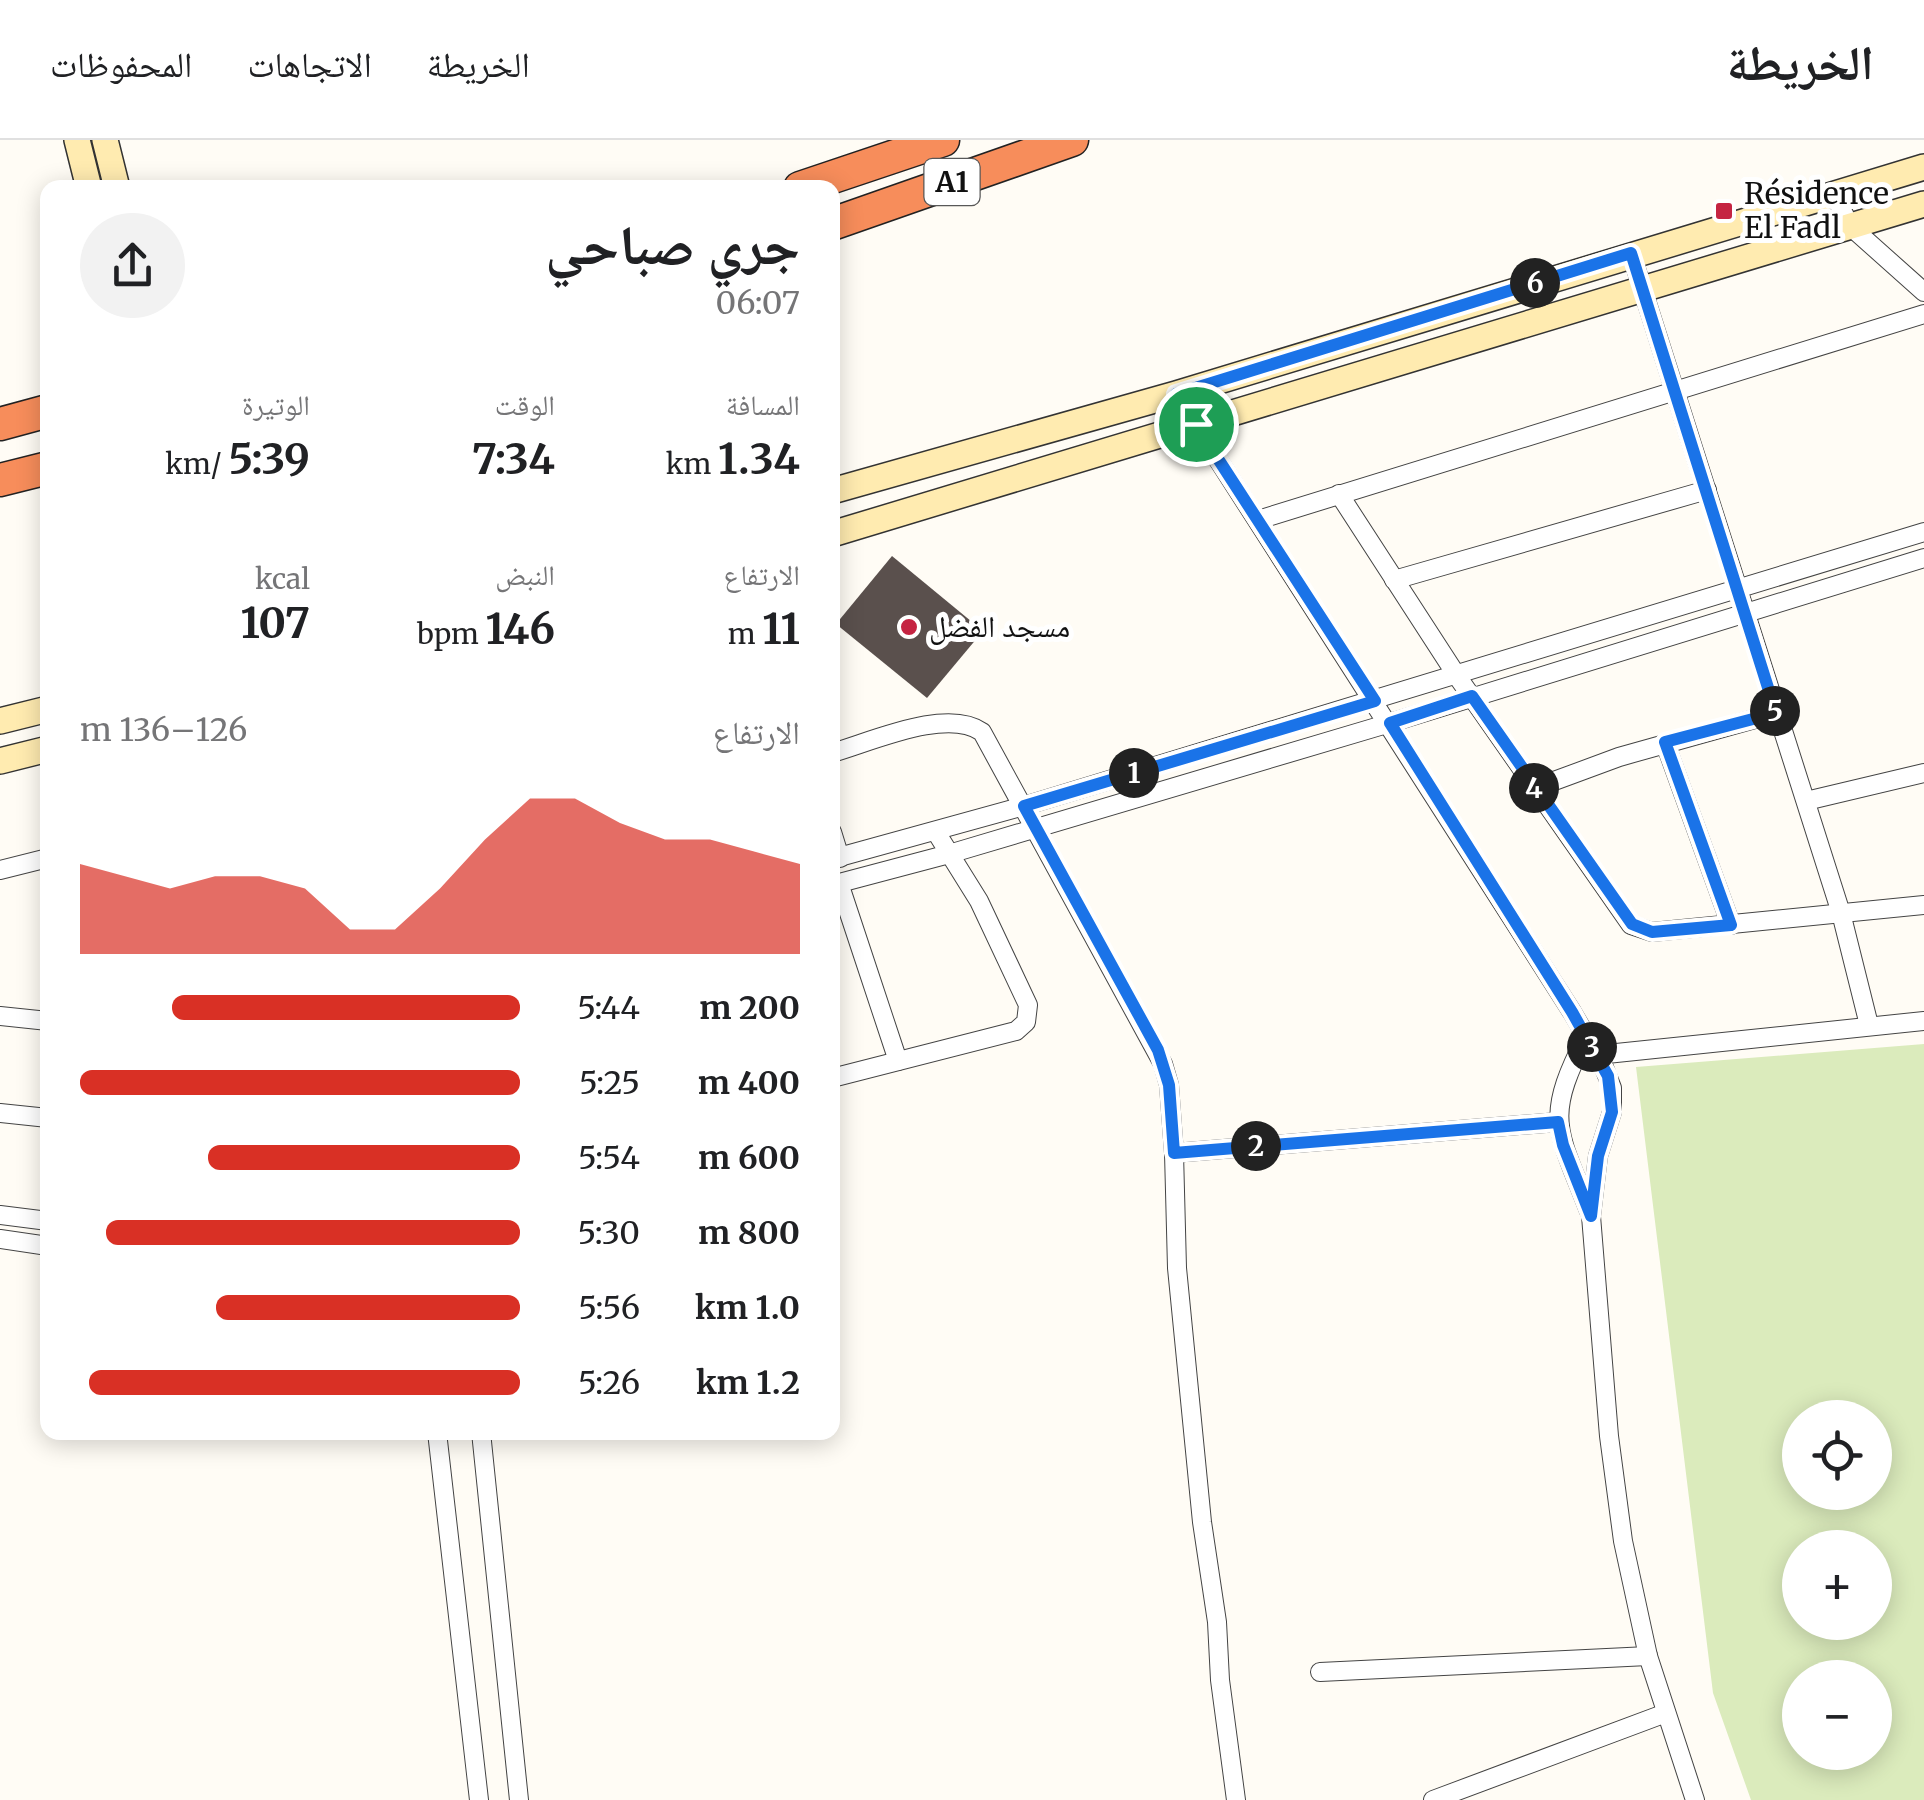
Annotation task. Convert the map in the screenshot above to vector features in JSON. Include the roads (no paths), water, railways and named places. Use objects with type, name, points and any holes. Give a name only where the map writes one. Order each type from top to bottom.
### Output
[{"type":"highway","name":"A1","points":[[824,180],[943,140]]},
{"type":"highway","name":"A1","points":[[840,221],[1072,140]]},
{"type":"highway","points":[[0,424],[40,413]]},
{"type":"highway","points":[[0,480],[40,470]]},
{"type":"street","points":[[77,140],[88,180]]},
{"type":"street","points":[[105,140],[115,180]]},
{"type":"street","points":[[840,489],[1176,394],[1924,167]]},
{"type":"street","points":[[1833,192],[1850,226],[1924,292]]},
{"type":"street","points":[[840,532],[1924,204]]},
{"type":"street","points":[[1631,253],[1841,913],[1869,1025]]},
{"type":"street","points":[[1258,520],[1924,314]]},
{"type":"street","points":[[1176,394],[1390,723],[1608,1076],[1613,1100],[1596,1166],[1591,1216],[1616,1491],[1648,1656],[1695,1800]]},
{"type":"street","points":[[1394,580],[1708,490]]},
{"type":"street","points":[[1340,494],[1457,676],[1636,928],[1652,932],[1924,905]]},
{"type":"street","points":[[840,857],[1375,701],[1924,532]]},
{"type":"street","points":[[1884,544],[1894,567]]},
{"type":"street","points":[[840,883],[1390,723],[1924,558]]},
{"type":"street","points":[[0,721],[40,711]]},
{"type":"street","points":[[1534,788],[1665,742],[1776,713]]},
{"type":"street","points":[[840,751],[932,724],[965,723],[982,732],[1158,1050],[1169,1085],[1177,1268],[1202,1522],[1236,1800]]},
{"type":"street","points":[[1665,742],[1731,925]]},
{"type":"street","points":[[0,761],[40,751]]},
{"type":"street","points":[[1806,801],[1924,773]]},
{"type":"street","points":[[840,1076],[1016,1031],[1028,1016],[1028,1005],[998,936],[936,832]]},
{"type":"street","points":[[0,870],[40,860]]},
{"type":"street","points":[[840,895],[898,1061]]},
{"type":"street","points":[[0,1016],[40,1020]]},
{"type":"street","points":[[1597,1055],[1924,1022]]},
{"type":"street","points":[[1586,1038],[1564,1080],[1558,1122],[1591,1216]]},
{"type":"street","points":[[0,1113],[40,1117]]},
{"type":"street","points":[[1174,1153],[1558,1122]]},
{"type":"street","points":[[0,1215],[40,1219]]},
{"type":"street","points":[[0,1239],[40,1245]]},
{"type":"street","points":[[438,1440],[479,1800]]},
{"type":"street","points":[[482,1440],[519,1800]]},
{"type":"street","points":[[1320,1672],[1648,1656]]},
{"type":"street","points":[[1433,1800],[1666,1713]]},
{"type":"place","name":"Résidence El Fadl","points":[[1724,211]]},
{"type":"place","name":"مسجد الفضل","points":[[909,627]]}]
